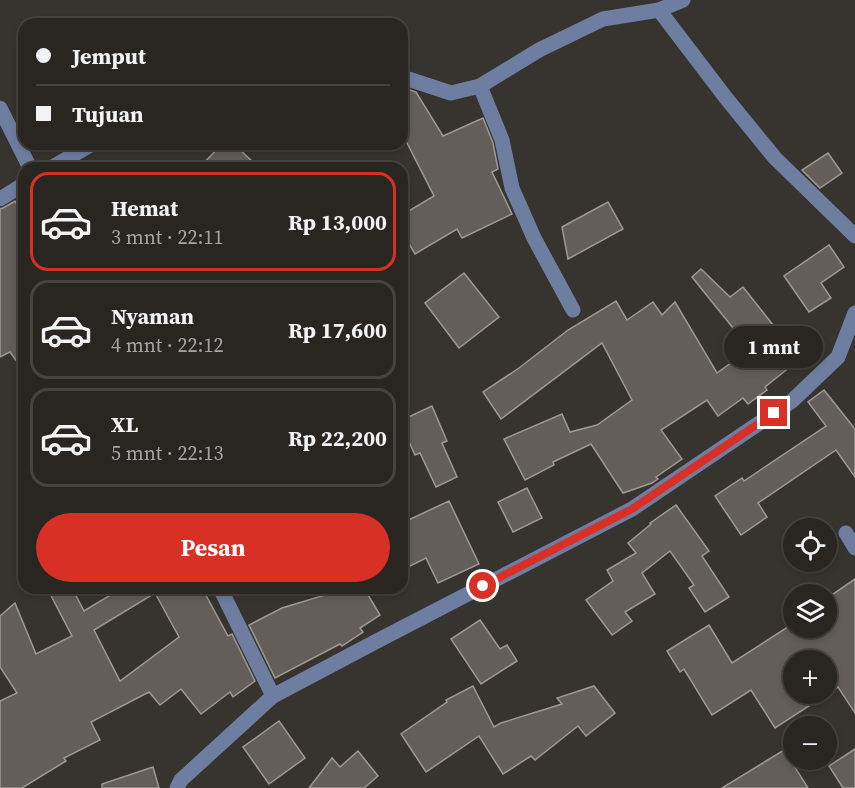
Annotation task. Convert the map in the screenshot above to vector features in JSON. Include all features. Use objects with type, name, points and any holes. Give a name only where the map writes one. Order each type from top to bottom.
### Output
[{"type":"street","points":[[408,79],[451,93],[480,86],[539,50],[603,19],[659,10],[682,0]]},
{"type":"street","points":[[659,10],[775,158],[855,236]]},
{"type":"street","points":[[480,86],[502,141],[512,188],[534,238],[573,310]]},
{"type":"street","points":[[0,108],[18,144]]},
{"type":"street","points":[[61,162],[82,150]]},
{"type":"street","points":[[0,199],[18,188]]},
{"type":"street","points":[[177,788],[181,780],[273,696],[632,509],[792,401],[837,357],[855,313]]},
{"type":"street","points":[[846,533],[855,548]]},
{"type":"street","points":[[223,594],[273,696]]},
{"type":"building","points":[[408,89],[416,92],[443,136],[483,118],[493,143],[498,169],[492,172],[512,214],[462,238],[457,229],[415,254],[408,242],[408,211],[434,196],[408,145]]},
{"type":"building","points":[[216,150],[240,150],[253,162],[205,162]]},
{"type":"building","points":[[828,153],[842,173],[820,188],[802,170]]},
{"type":"building","points":[[15,201],[18,202],[18,363],[10,352],[0,357],[0,209]]},
{"type":"building","points":[[608,202],[623,229],[568,259],[562,227]]},
{"type":"building","points":[[829,245],[844,267],[821,283],[831,298],[809,312],[784,276]]},
{"type":"building","points":[[701,269],[730,297],[743,287],[800,359],[765,387],[767,390],[748,404],[743,398],[718,416],[707,400],[661,430],[682,459],[656,477],[658,479],[652,483],[623,493],[591,444],[553,462],[554,465],[525,480],[504,439],[562,414],[570,432],[597,425],[632,400],[602,343],[501,419],[483,392],[519,368],[568,330],[616,301],[627,320],[653,302],[662,315],[675,302],[717,373],[750,349],[692,277]]},
{"type":"building","points":[[464,273],[499,317],[459,348],[425,303]]},
{"type":"building","points":[[824,390],[855,429],[855,477],[836,450],[758,503],[767,517],[741,535],[715,496],[742,478],[744,481],[826,426],[808,402]]},
{"type":"building","points":[[432,406],[447,441],[442,443],[457,477],[436,487],[420,453],[415,455],[408,439],[408,417]]},
{"type":"building","points":[[527,488],[542,518],[513,532],[498,502]]},
{"type":"building","points":[[449,501],[479,564],[438,583],[426,558],[408,567],[408,520]]},
{"type":"building","points":[[676,505],[709,551],[702,556],[729,597],[705,612],[689,588],[694,585],[670,551],[642,573],[655,594],[625,612],[632,621],[612,635],[586,600],[613,581],[607,570],[636,553],[628,543],[650,523]]},
{"type":"building","points":[[855,579],[855,713],[837,688],[837,650],[783,650],[783,704],[812,704],[793,716],[783,716],[783,723],[775,728],[751,690],[712,715],[684,669],[680,672],[667,651],[709,625],[732,663],[783,630],[783,638],[837,638],[837,591]]},
{"type":"building","points":[[50,594],[75,594],[84,611],[112,594],[153,594],[94,630],[120,681],[179,637],[156,594],[205,594],[228,636],[232,634],[255,681],[233,697],[230,692],[201,714],[181,689],[160,705],[149,692],[91,722],[100,740],[64,758],[66,761],[22,788],[0,788],[0,701],[17,693],[0,667],[0,616],[15,603],[36,654],[72,636]]},
{"type":"building","points":[[328,594],[368,594],[380,615],[360,628],[363,632],[342,646],[340,644],[275,678],[249,625],[282,608]]},
{"type":"building","points":[[480,620],[500,649],[507,645],[517,661],[481,684],[451,639]]},
{"type":"building","points":[[473,686],[494,727],[562,704],[557,698],[594,686],[615,713],[586,736],[578,726],[535,760],[531,756],[503,774],[479,736],[426,772],[401,734],[447,702],[446,700]]},
{"type":"building","points":[[279,721],[305,758],[269,784],[243,747]]},
{"type":"building","points":[[855,749],[855,788],[843,788],[832,770],[837,770],[837,761]]},
{"type":"building","points":[[358,751],[378,776],[364,788],[309,788],[332,758],[340,767]]},
{"type":"building","points":[[783,751],[783,770],[797,770],[808,788],[722,788]]},
{"type":"building","points":[[153,767],[159,788],[102,788],[102,784]]},
{"type":"route","points":[[483,586],[632,509],[774,413]]}]
